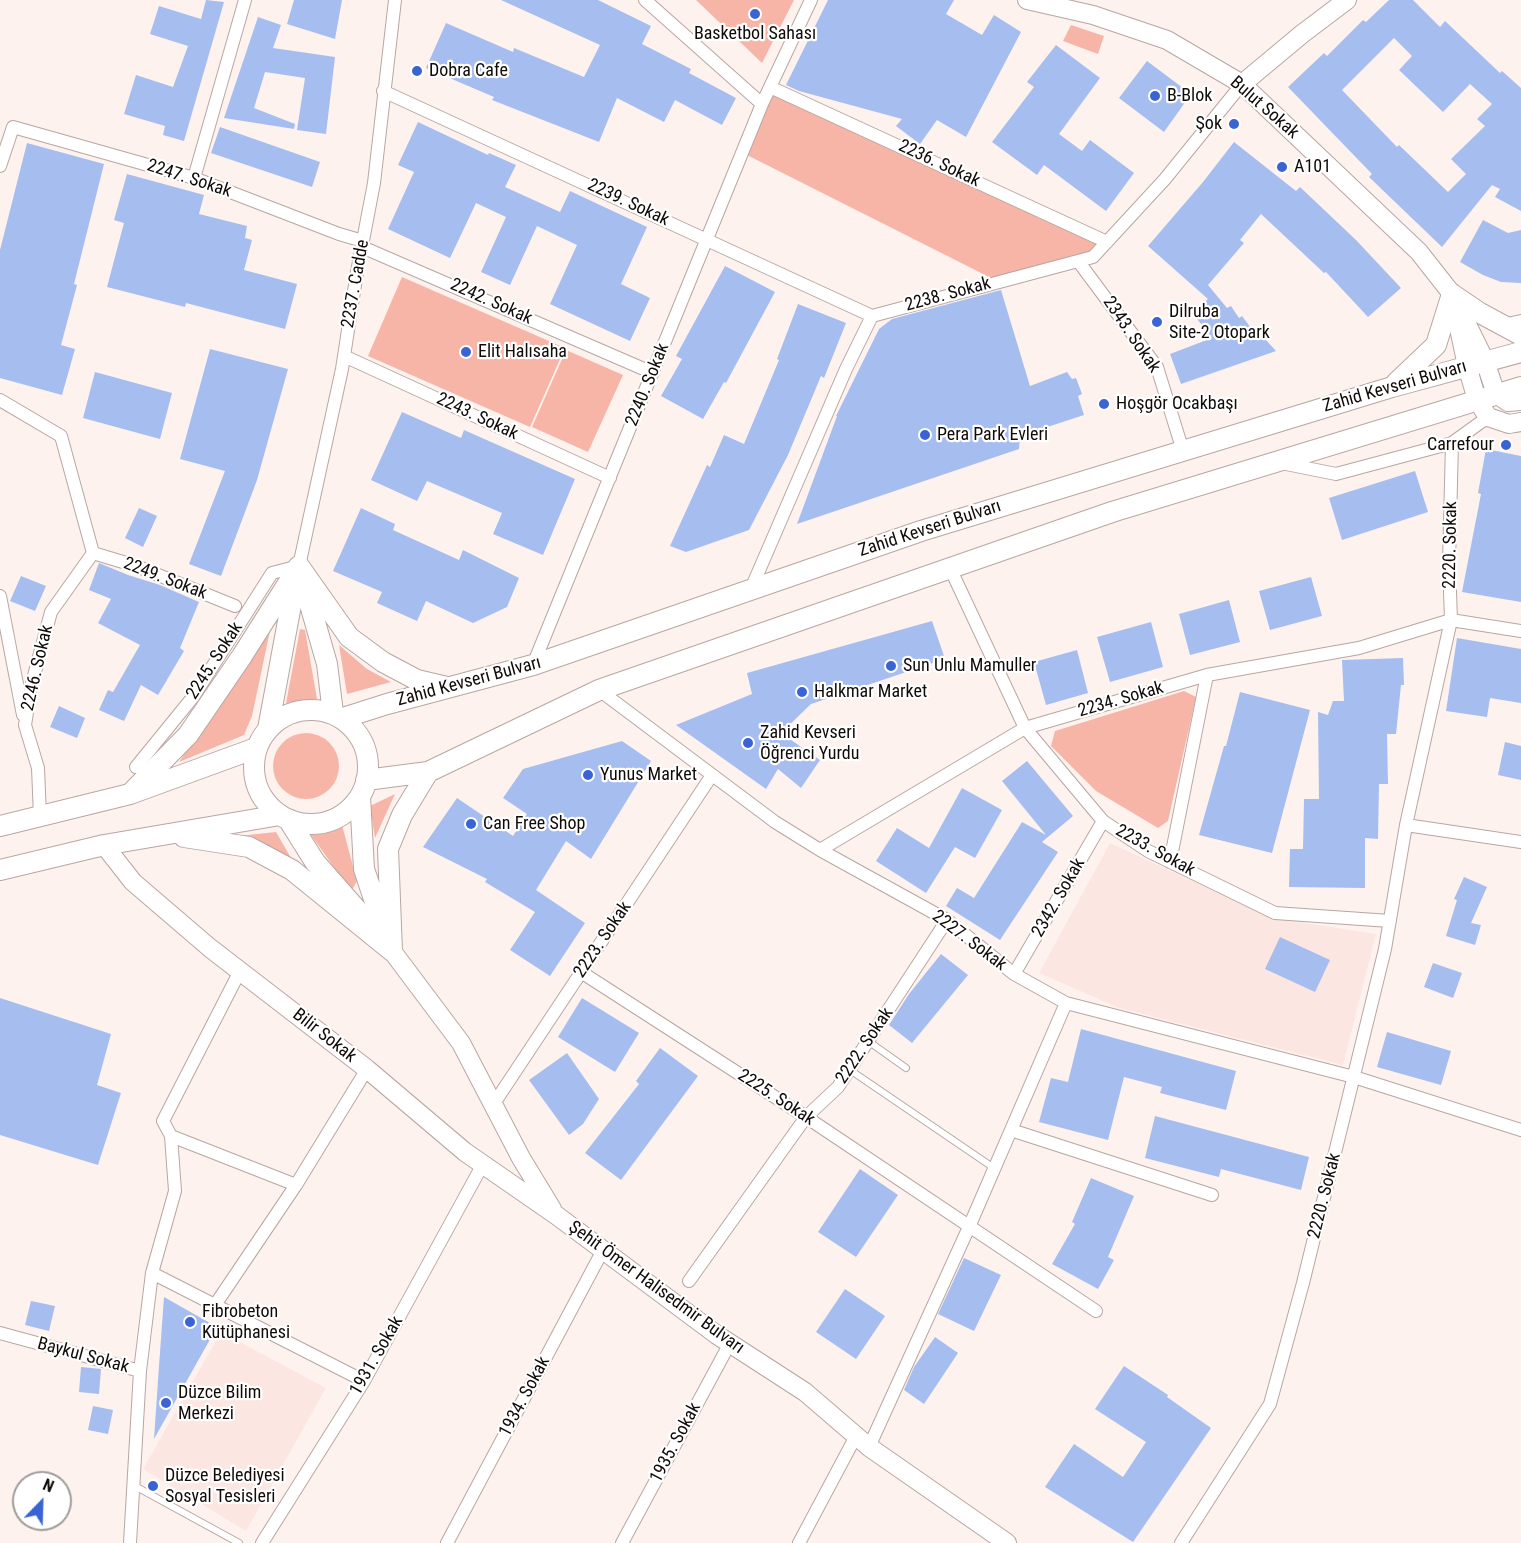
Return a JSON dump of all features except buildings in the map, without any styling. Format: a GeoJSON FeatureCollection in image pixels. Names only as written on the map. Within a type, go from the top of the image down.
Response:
{"type":"FeatureCollection","features":[{"type":"Feature","properties":{"kind":"main road"},"geometry":{"type":"LineString","coordinates":[[1392,387],[1436,345],[1452,294],[1512,323],[1521,335]]}},
{"type":"Feature","properties":{"kind":"main road","name":"Zahid Kevseri Bulvarı"},"geometry":{"type":"LineString","coordinates":[[338,716],[533,665],[921,531],[1392,387],[1521,352]]}},
{"type":"Feature","properties":{"kind":"main road","name":"Zahid Kevseri Bulvarı"},"geometry":{"type":"LineString","coordinates":[[363,788],[428,772],[599,690],[950,568],[1112,512],[1521,387]]}},
{"type":"Feature","properties":{"kind":"main road"},"geometry":{"type":"LineString","coordinates":[[299,566],[350,637],[383,662],[417,680],[449,688]]}},
{"type":"Feature","properties":{"kind":"main road"},"geometry":{"type":"LineString","coordinates":[[299,566],[327,664],[338,716]]}},
{"type":"Feature","properties":{"kind":"main road"},"geometry":{"type":"LineString","coordinates":[[299,566],[268,729],[256,748],[254,770],[258,788],[266,803],[284,817],[315,862],[392,951]]}},
{"type":"Feature","properties":{"kind":"main road"},"geometry":{"type":"LineString","coordinates":[[130,794],[188,735],[299,566]]}},
{"type":"Feature","properties":{"kind":"main road"},"geometry":{"type":"LineString","coordinates":[[268,729],[289,715],[322,710],[338,716],[354,730],[363,746],[367,763],[363,788],[364,869],[392,951]]}},
{"type":"Feature","properties":{"kind":"main road"},"geometry":{"type":"LineString","coordinates":[[0,826],[130,794],[256,748]]}},
{"type":"Feature","properties":{"kind":"main road"},"geometry":{"type":"LineString","coordinates":[[392,951],[388,849],[402,815],[428,772]]}},
{"type":"Feature","properties":{"kind":"main road"},"geometry":{"type":"LineString","coordinates":[[0,870],[104,844],[163,834],[284,817],[304,824],[320,823],[336,818],[350,809],[363,788]]}},
{"type":"Feature","properties":{"kind":"main road"},"geometry":{"type":"LineString","coordinates":[[163,834],[249,847],[292,870],[392,951]]}},
{"type":"Feature","properties":{"kind":"street"},"geometry":{"type":"LineString","coordinates":[[194,178],[245,0]]}},
{"type":"Feature","properties":{"kind":"street","name":"2237. Cadde"},"geometry":{"type":"LineString","coordinates":[[299,566],[344,356],[374,183],[395,0]]}},
{"type":"Feature","properties":{"kind":"street"},"geometry":{"type":"LineString","coordinates":[[645,0],[762,104]]}},
{"type":"Feature","properties":{"kind":"street","name":"2240. Sokak"},"geometry":{"type":"LineString","coordinates":[[533,665],[762,104],[811,0]]}},
{"type":"Feature","properties":{"kind":"street"},"geometry":{"type":"LineString","coordinates":[[1242,84],[1347,0]]}},
{"type":"Feature","properties":{"kind":"street","name":"Bulut Sokak"},"geometry":{"type":"LineString","coordinates":[[1033,1],[1093,15],[1167,40],[1242,84],[1419,252],[1452,294]]}},
{"type":"Feature","properties":{"kind":"street","name":"2238. Sokak"},"geometry":{"type":"LineString","coordinates":[[872,316],[1093,256],[1165,179],[1242,84]]}},
{"type":"Feature","properties":{"kind":"street","name":"2236. Sokak"},"geometry":{"type":"LineString","coordinates":[[771,87],[1107,242]]}},
{"type":"Feature","properties":{"kind":"street","name":"2239. Sokak"},"geometry":{"type":"LineString","coordinates":[[383,91],[872,316]]}},
{"type":"Feature","properties":{"kind":"street","name":"2247. Sokak"},"geometry":{"type":"LineString","coordinates":[[0,166],[13,127],[194,178],[363,244]]}},
{"type":"Feature","properties":{"kind":"street","name":"2242. Sokak"},"geometry":{"type":"LineString","coordinates":[[363,244],[652,374]]}},
{"type":"Feature","properties":{"kind":"street","name":"2343. Sokak"},"geometry":{"type":"LineString","coordinates":[[1078,261],[1157,367],[1183,450]]}},
{"type":"Feature","properties":{"kind":"street"},"geometry":{"type":"LineString","coordinates":[[1452,294],[1476,364],[1496,394],[1508,402],[1521,401]]}},
{"type":"Feature","properties":{"kind":"street"},"geometry":{"type":"LineString","coordinates":[[751,589],[846,369],[872,316]]}},
{"type":"Feature","properties":{"kind":"street","name":"2243. Sokak"},"geometry":{"type":"LineString","coordinates":[[344,356],[610,478]]}},
{"type":"Feature","properties":{"kind":"street"},"geometry":{"type":"LineString","coordinates":[[1476,364],[1477,400],[1488,417],[1509,424],[1521,422]]}},
{"type":"Feature","properties":{"kind":"street"},"geometry":{"type":"LineString","coordinates":[[0,400],[61,436],[93,553]]}},
{"type":"Feature","properties":{"kind":"street"},"geometry":{"type":"LineString","coordinates":[[1274,462],[1336,474],[1452,443],[1488,417]]}},
{"type":"Feature","properties":{"kind":"street","name":"2220. Sokak"},"geometry":{"type":"LineString","coordinates":[[1181,1543],[1270,1404],[1303,1283],[1354,1077],[1385,950],[1406,825],[1451,620],[1449,563],[1452,443]]}},
{"type":"Feature","properties":{"kind":"street","name":"2249. Sokak"},"geometry":{"type":"LineString","coordinates":[[93,553],[136,566],[235,606]]}},
{"type":"Feature","properties":{"kind":"street","name":"2246. Sokak"},"geometry":{"type":"LineString","coordinates":[[25,725],[31,687],[51,612],[93,553]]}},
{"type":"Feature","properties":{"kind":"street","name":"2245. Sokak"},"geometry":{"type":"LineString","coordinates":[[136,767],[193,697],[272,573],[299,566]]}},
{"type":"Feature","properties":{"kind":"street","name":"2233. Sokak"},"geometry":{"type":"LineString","coordinates":[[950,568],[1025,728],[1103,821],[1148,851],[1275,913],[1390,921]]}},
{"type":"Feature","properties":{"kind":"street","name":"2246. Sokak"},"geometry":{"type":"LineString","coordinates":[[0,596],[5,646],[38,768],[40,816]]}},
{"type":"Feature","properties":{"kind":"street"},"geometry":{"type":"LineString","coordinates":[[1451,620],[1521,631]]}},
{"type":"Feature","properties":{"kind":"street","name":"2234. Sokak"},"geometry":{"type":"LineString","coordinates":[[820,850],[1025,728],[1207,675],[1359,648],[1451,620]]}},
{"type":"Feature","properties":{"kind":"street"},"geometry":{"type":"LineString","coordinates":[[1170,862],[1207,675]]}},
{"type":"Feature","properties":{"kind":"street","name":"2227. Sokak"},"geometry":{"type":"LineString","coordinates":[[599,690],[775,822],[820,850],[947,920],[1014,974],[1066,1003],[1354,1077],[1521,1130]]}},
{"type":"Feature","properties":{"kind":"street","name":"2223. Sokak"},"geometry":{"type":"LineString","coordinates":[[493,1105],[712,775]]}},
{"type":"Feature","properties":{"kind":"street","name":"2342. Sokak"},"geometry":{"type":"LineString","coordinates":[[1014,974],[1103,821]]}},
{"type":"Feature","properties":{"kind":"street"},"geometry":{"type":"LineString","coordinates":[[1406,825],[1521,842]]}},
{"type":"Feature","properties":{"kind":"street","name":"Bilir Sokak"},"geometry":{"type":"LineString","coordinates":[[104,844],[133,882],[240,971],[367,1069],[465,1152],[556,1215]]}},
{"type":"Feature","properties":{"kind":"street","name":"2222. Sokak"},"geometry":{"type":"LineString","coordinates":[[689,1281],[806,1117],[838,1087],[947,920]]}},
{"type":"Feature","properties":{"kind":"street","name":"Şehit Ömer Halisedmir Bulvarı"},"geometry":{"type":"LineString","coordinates":[[392,951],[460,1043],[521,1158],[556,1215],[730,1343],[805,1392],[863,1442],[1006,1543]]}},
{"type":"Feature","properties":{"kind":"street","name":"Baykul Sokak"},"geometry":{"type":"LineString","coordinates":[[0,1333],[140,1371],[152,1273],[175,1191],[171,1136],[163,1121],[240,971]]}},
{"type":"Feature","properties":{"kind":"street","name":"2225. Sokak"},"geometry":{"type":"LineString","coordinates":[[581,972],[806,1117],[1096,1311]]}},
{"type":"Feature","properties":{"kind":"street"},"geometry":{"type":"LineString","coordinates":[[799,1543],[863,1442],[969,1227],[1066,1003]]}},
{"type":"Feature","properties":{"kind":"street"},"geometry":{"type":"LineString","coordinates":[[215,1305],[296,1185],[367,1069]]}},
{"type":"Feature","properties":{"kind":"street"},"geometry":{"type":"LineString","coordinates":[[1011,1130],[1212,1195]]}},
{"type":"Feature","properties":{"kind":"street"},"geometry":{"type":"LineString","coordinates":[[171,1136],[296,1185]]}},
{"type":"Feature","properties":{"kind":"street","name":"1931. Sokak"},"geometry":{"type":"LineString","coordinates":[[262,1543],[364,1381],[483,1164]]}},
{"type":"Feature","properties":{"kind":"street","name":"1934. Sokak"},"geometry":{"type":"LineString","coordinates":[[447,1543],[603,1250]]}},
{"type":"Feature","properties":{"kind":"street"},"geometry":{"type":"LineString","coordinates":[[152,1273],[364,1381]]}},
{"type":"Feature","properties":{"kind":"street","name":"1935. Sokak"},"geometry":{"type":"LineString","coordinates":[[622,1543],[730,1343]]}},
{"type":"Feature","properties":{"kind":"street"},"geometry":{"type":"LineString","coordinates":[[130,1543],[140,1371]]}},
{"type":"Feature","properties":{"kind":"lane"},"geometry":{"type":"LineString","coordinates":[[868,1041],[906,1068]]}},
{"type":"Feature","properties":{"kind":"lane"},"geometry":{"type":"LineString","coordinates":[[850,1070],[994,1168]]}},
{"type":"Feature","properties":{"kind":"lane"},"geometry":{"type":"LineString","coordinates":[[132,1484],[239,1543]]}},
{"type":"Feature","properties":{"kind":"shaded area"},"geometry":{"type":"Polygon","coordinates":[[[696,0],[794,0],[762,63],[696,0]]]}},
{"type":"Feature","properties":{"kind":"shaded area"},"geometry":{"type":"Polygon","coordinates":[[[1071,25],[1104,36],[1098,54],[1063,41],[1071,25]]]}},
{"type":"Feature","properties":{"kind":"shaded area"},"geometry":{"type":"Polygon","coordinates":[[[770,87],[1107,242],[1093,257],[999,282],[743,153],[770,87]]]}},
{"type":"Feature","properties":{"kind":"shaded area","name":"Elit Halısaha"},"geometry":{"type":"Polygon","coordinates":[[[402,277],[565,348],[530,427],[368,356],[402,277]]]}},
{"type":"Feature","properties":{"kind":"shaded area"},"geometry":{"type":"Polygon","coordinates":[[[566,350],[623,375],[588,452],[532,427],[566,350]]]}},
{"type":"Feature","properties":{"kind":"shaded area"},"geometry":{"type":"Polygon","coordinates":[[[271,626],[252,716],[244,735],[179,762],[271,626]]]}},
{"type":"Feature","properties":{"kind":"shaded area"},"geometry":{"type":"Polygon","coordinates":[[[300,629],[305,630],[317,699],[286,703],[300,629]]]}},
{"type":"Feature","properties":{"kind":"shaded area"},"geometry":{"type":"Polygon","coordinates":[[[339,645],[367,669],[391,682],[347,694],[339,645]]]}},
{"type":"Feature","properties":{"kind":"shaded area"},"geometry":{"type":"Polygon","coordinates":[[[1184,691],[1196,697],[1168,821],[1158,828],[1096,791],[1051,746],[1055,731],[1184,691]]]}},
{"type":"Feature","properties":{"kind":"shaded area"},"geometry":{"type":"Polygon","coordinates":[[[306,733],[319,736],[329,743],[336,753],[339,766],[336,779],[329,789],[319,796],[306,799],[293,796],[283,789],[276,779],[273,766],[276,753],[283,743],[293,736],[306,733]]]}},
{"type":"Feature","properties":{"kind":"shaded area"},"geometry":{"type":"Polygon","coordinates":[[[395,794],[375,838],[370,806],[395,794]]]}},
{"type":"Feature","properties":{"kind":"shaded area"},"geometry":{"type":"Polygon","coordinates":[[[342,825],[357,881],[353,888],[348,887],[311,835],[342,825]]]}},
{"type":"Feature","properties":{"kind":"shaded area"},"geometry":{"type":"Polygon","coordinates":[[[276,832],[291,858],[238,836],[276,832]]]}},
{"type":"Feature","properties":{"kind":"shaded area"},"geometry":{"type":"Polygon","coordinates":[[[1110,843],[1273,918],[1376,934],[1343,1065],[1119,1008],[1039,973],[1110,843]]]}},
{"type":"Feature","properties":{"kind":"shaded area"},"geometry":{"type":"Polygon","coordinates":[[[221,1332],[326,1388],[246,1531],[143,1469],[221,1332]]]}},
{"type":"Feature","properties":{"kind":"place","name":"Basketbol Sahası"},"geometry":{"type":"Point","coordinates":[755,14]}},
{"type":"Feature","properties":{"kind":"place","name":"Dobra Cafe"},"geometry":{"type":"Point","coordinates":[417,71]}},
{"type":"Feature","properties":{"kind":"place","name":"B-Blok"},"geometry":{"type":"Point","coordinates":[1155,96]}},
{"type":"Feature","properties":{"kind":"place","name":"Şok"},"geometry":{"type":"Point","coordinates":[1234,124]}},
{"type":"Feature","properties":{"kind":"place","name":"A101"},"geometry":{"type":"Point","coordinates":[1282,167]}},
{"type":"Feature","properties":{"kind":"place","name":"Dilruba Site-2 Otopark"},"geometry":{"type":"Point","coordinates":[1157,322]}},
{"type":"Feature","properties":{"kind":"place","name":"Elit Halısaha"},"geometry":{"type":"Point","coordinates":[466,352]}},
{"type":"Feature","properties":{"kind":"place","name":"Hoşgör Ocakbaşı"},"geometry":{"type":"Point","coordinates":[1104,404]}},
{"type":"Feature","properties":{"kind":"place","name":"Pera Park Evleri"},"geometry":{"type":"Point","coordinates":[925,435]}},
{"type":"Feature","properties":{"kind":"place","name":"Carrefour"},"geometry":{"type":"Point","coordinates":[1506,445]}},
{"type":"Feature","properties":{"kind":"place","name":"Sun Unlu Mamuller"},"geometry":{"type":"Point","coordinates":[891,666]}},
{"type":"Feature","properties":{"kind":"place","name":"Halkmar Market"},"geometry":{"type":"Point","coordinates":[802,692]}},
{"type":"Feature","properties":{"kind":"place","name":"Zahid Kevseri Öğrenci Yurdu"},"geometry":{"type":"Point","coordinates":[748,743]}},
{"type":"Feature","properties":{"kind":"place","name":"Yunus Market"},"geometry":{"type":"Point","coordinates":[588,775]}},
{"type":"Feature","properties":{"kind":"place","name":"Can Free Shop"},"geometry":{"type":"Point","coordinates":[471,824]}},
{"type":"Feature","properties":{"kind":"place","name":"Fibrobeton Kütüphanesi"},"geometry":{"type":"Point","coordinates":[190,1322]}},
{"type":"Feature","properties":{"kind":"place","name":"Düzce Bilim Merkezi"},"geometry":{"type":"Point","coordinates":[166,1403]}},
{"type":"Feature","properties":{"kind":"place","name":"Düzce Belediyesi Sosyal Tesisleri"},"geometry":{"type":"Point","coordinates":[153,1486]}}]}
